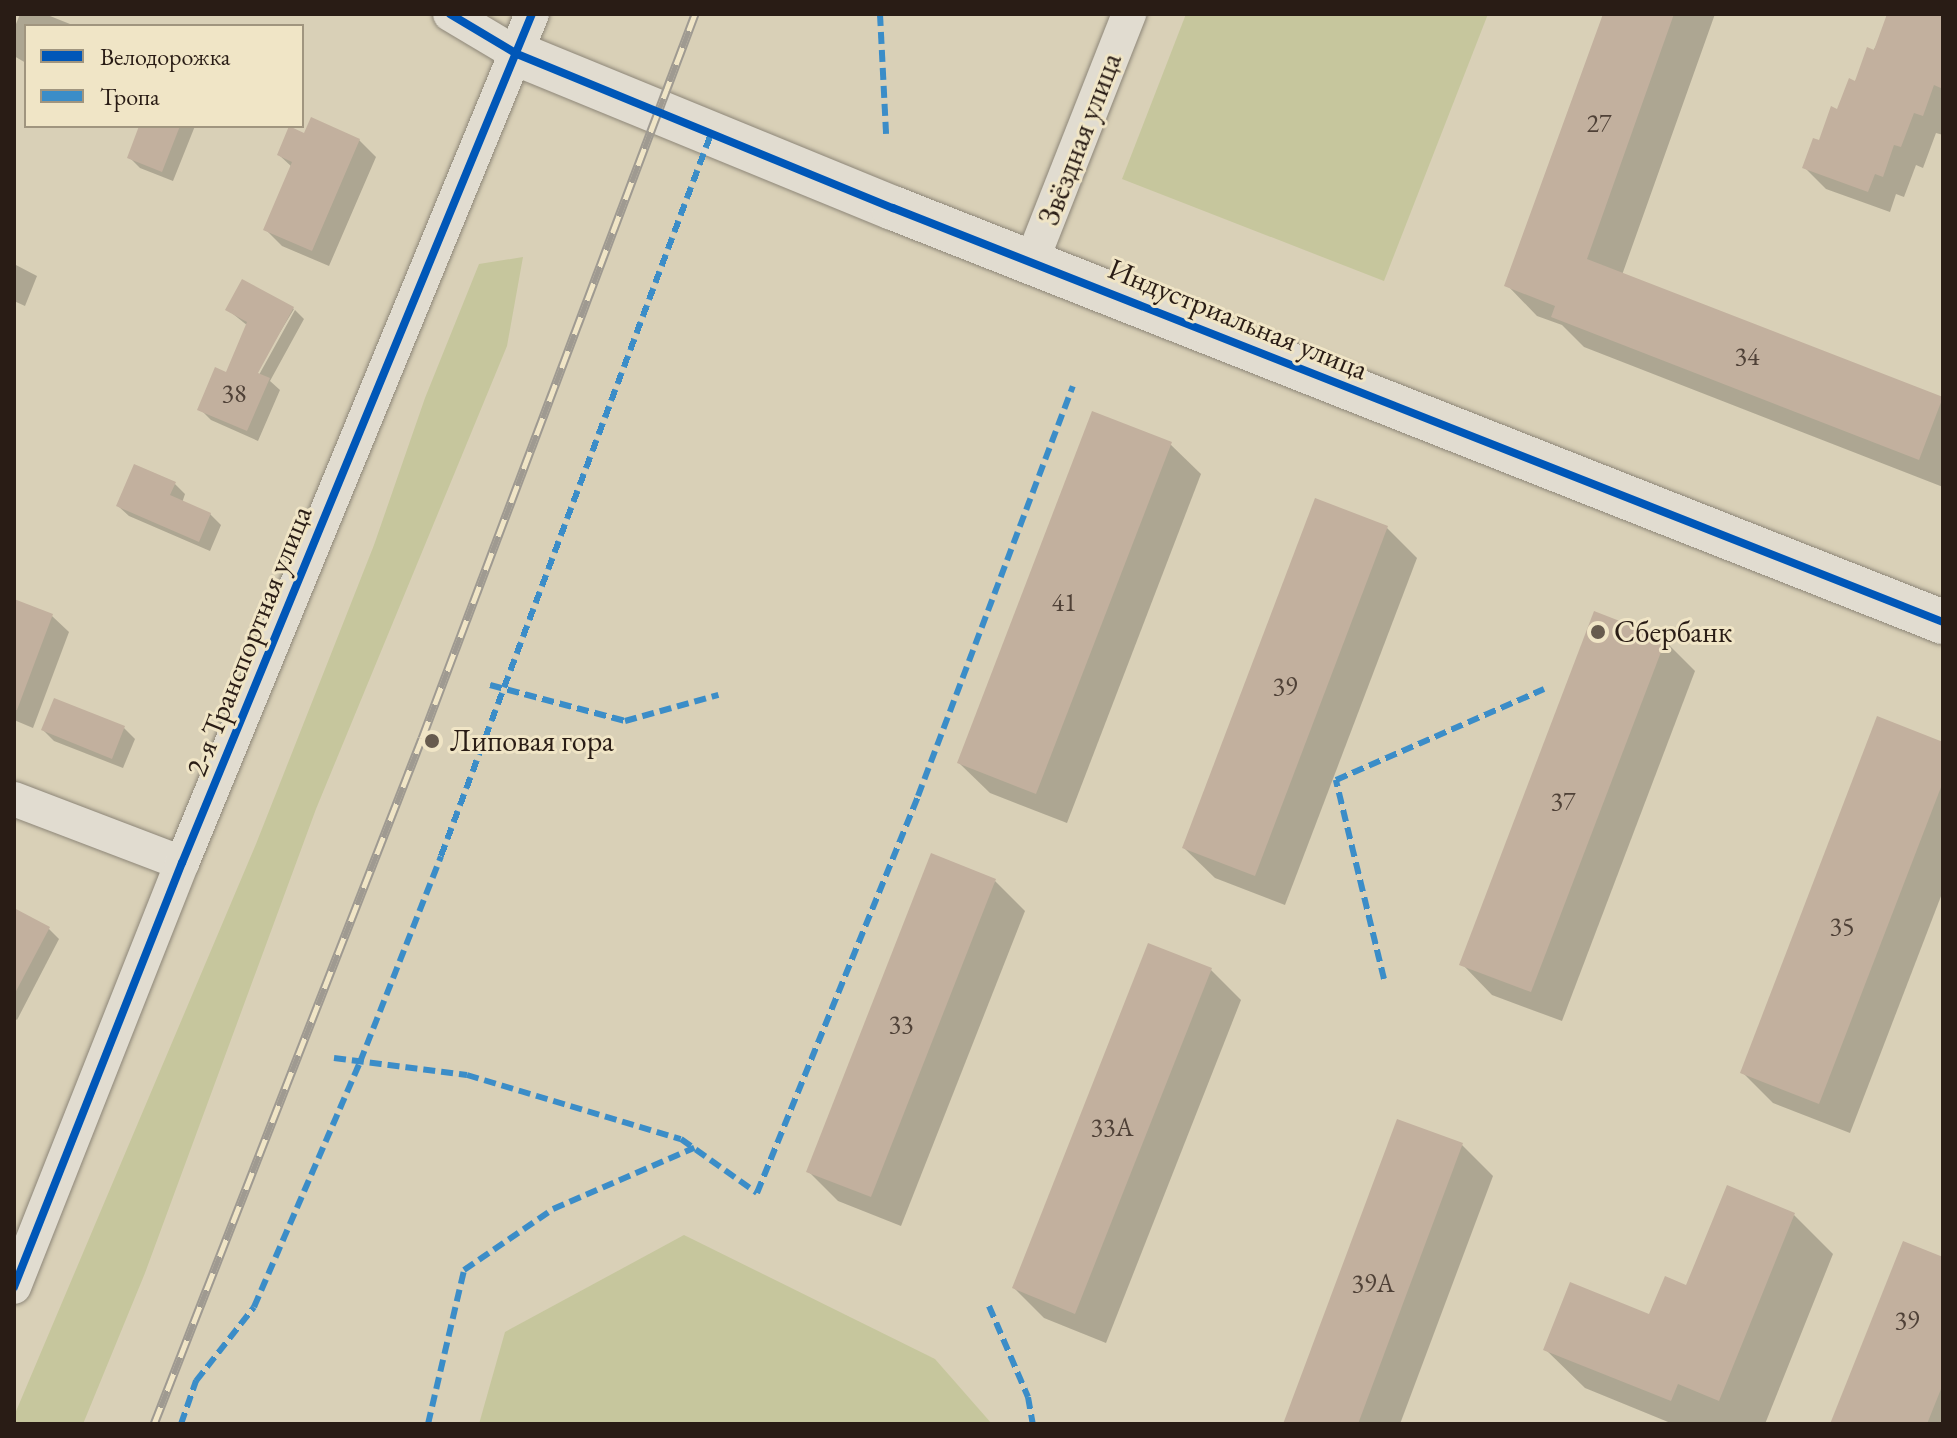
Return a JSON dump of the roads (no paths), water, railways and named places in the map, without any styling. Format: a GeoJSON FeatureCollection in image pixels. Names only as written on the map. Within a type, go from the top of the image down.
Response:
{"type":"FeatureCollection","features":[{"type":"Feature","properties":{"kind":"street"},"geometry":{"type":"LineString","coordinates":[[450,14],[525,34]]}},
{"type":"Feature","properties":{"kind":"street","name":"Звёздная улица"},"geometry":{"type":"LineString","coordinates":[[1031,263],[1129,14]]}},
{"type":"Feature","properties":{"kind":"street","name":"Индустриальная улица"},"geometry":{"type":"LineString","coordinates":[[525,34],[1031,263],[1943,622]]}},
{"type":"Feature","properties":{"kind":"street","name":"2-я Транспортная улица"},"geometry":{"type":"LineString","coordinates":[[14,1287],[182,863],[525,34]]}},
{"type":"Feature","properties":{"kind":"street"},"geometry":{"type":"LineString","coordinates":[[14,799],[182,863]]}},
{"type":"Feature","properties":{"kind":"railway"},"geometry":{"type":"LineString","coordinates":[[154,1424],[422,738],[695,14]]}},
{"type":"Feature","properties":{"kind":"place","name":"Сбербанк"},"geometry":{"type":"Point","coordinates":[1598,632]}},
{"type":"Feature","properties":{"kind":"place","name":"Липовая гора"},"geometry":{"type":"Point","coordinates":[432,741]}}]}
